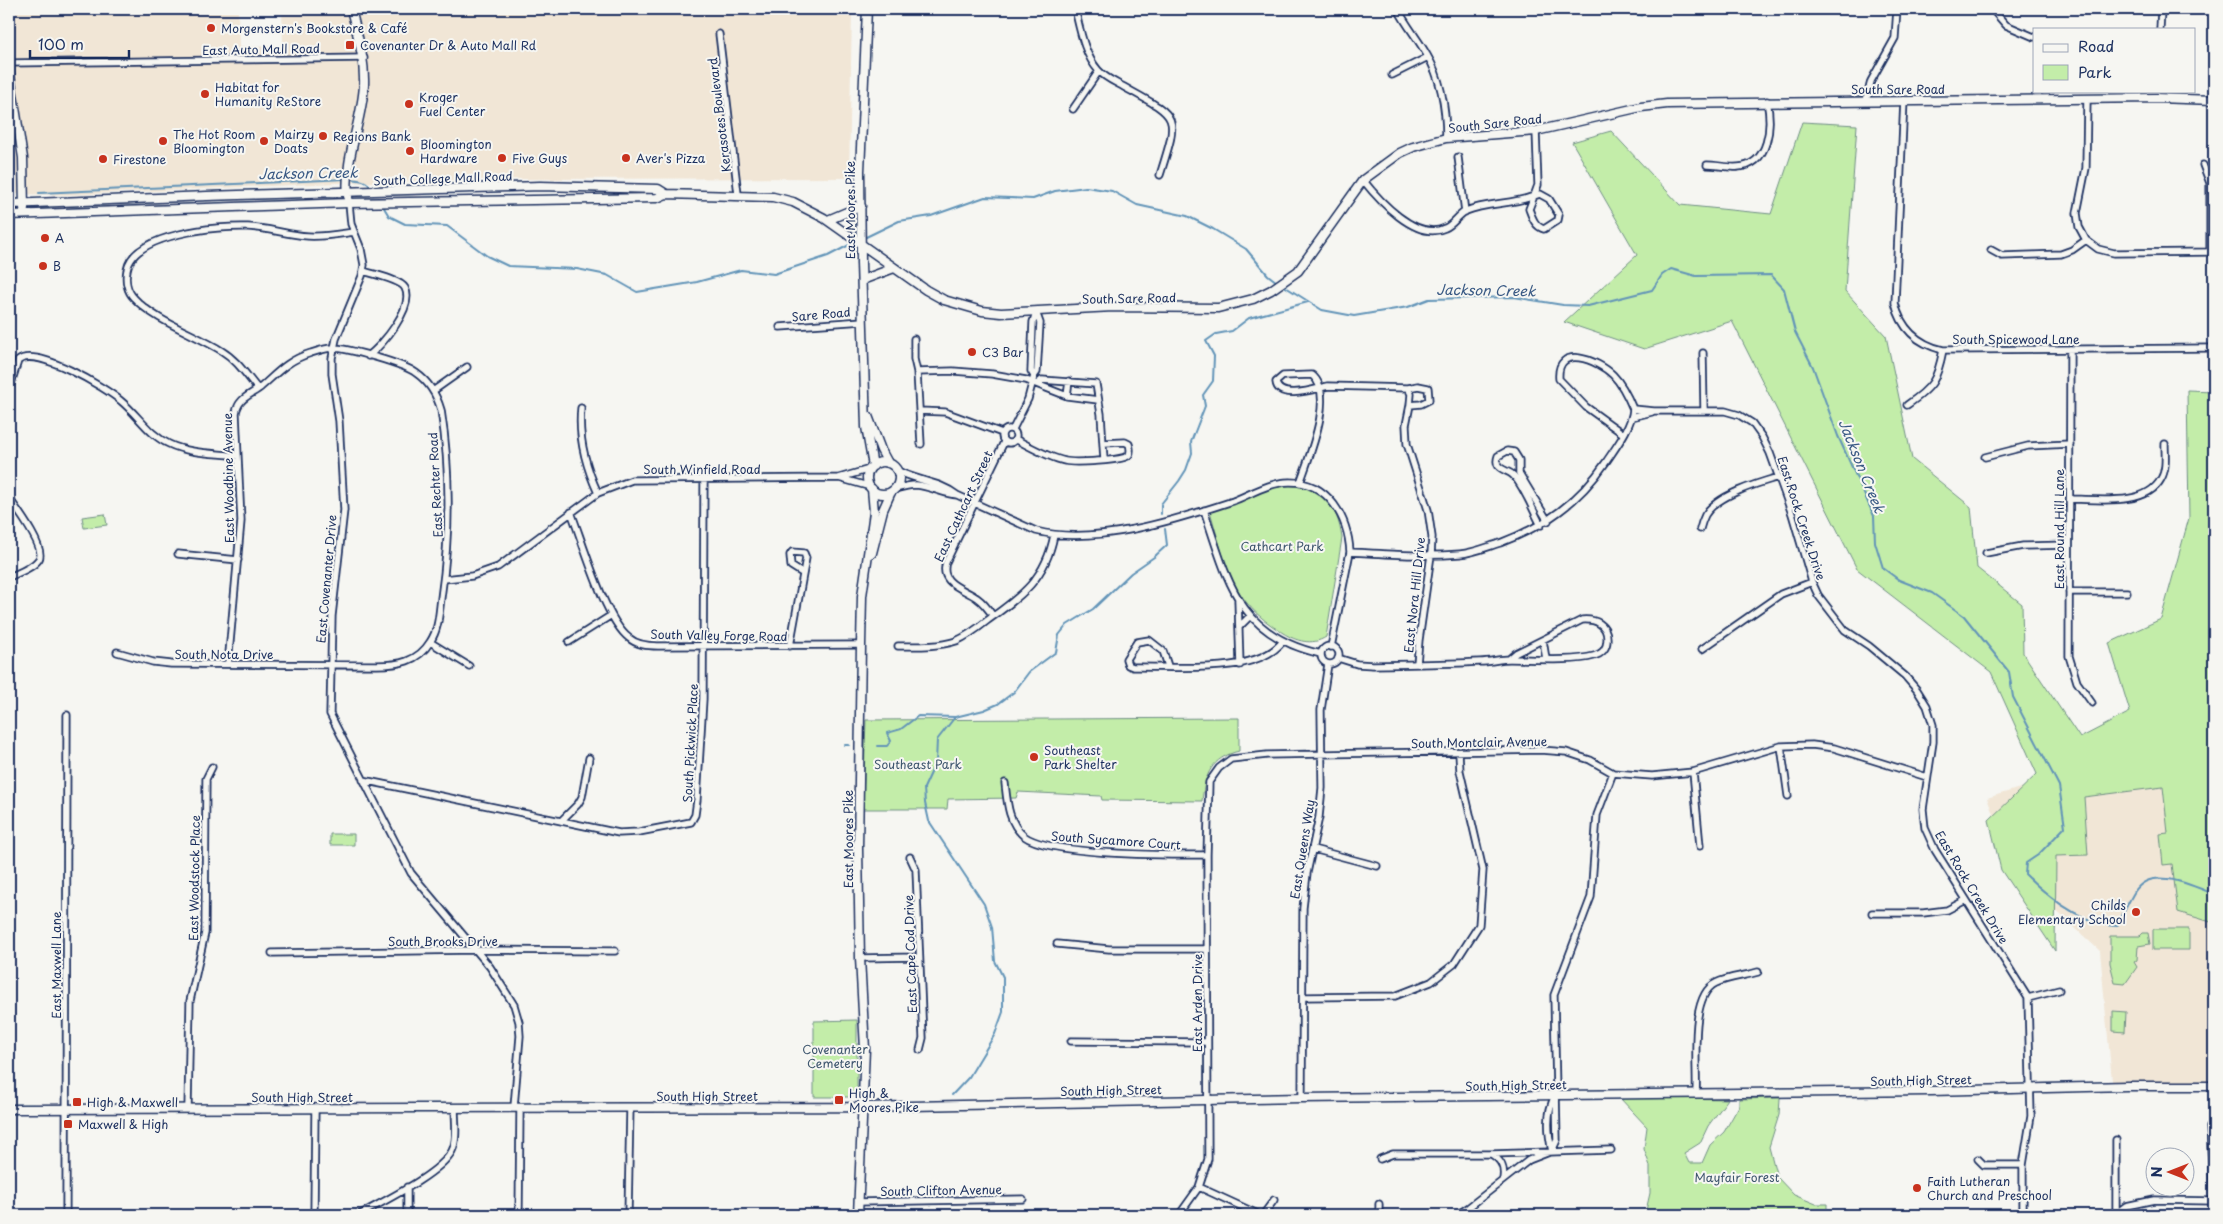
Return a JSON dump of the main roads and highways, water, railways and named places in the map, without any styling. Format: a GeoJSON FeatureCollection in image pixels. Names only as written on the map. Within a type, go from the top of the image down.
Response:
{"type":"FeatureCollection","features":[{"type":"Feature","properties":{"kind":"main road","name":"East Covenanter Drive"},"geometry":{"type":"LineString","coordinates":[[348,203],[348,175],[364,86],[364,58],[351,9]]}},
{"type":"Feature","properties":{"kind":"main road","name":"East Moores Pike"},"geometry":{"type":"LineString","coordinates":[[867,9],[862,102],[861,228],[866,427],[872,468]]}},
{"type":"Feature","properties":{"kind":"main road"},"geometry":{"type":"LineString","coordinates":[[9,69],[22,158],[23,215]]}},
{"type":"Feature","properties":{"kind":"main road","name":"South Sare Road"},"geometry":{"type":"LineString","coordinates":[[862,247],[926,290],[963,307],[1001,312],[1036,312],[1113,307],[1218,308],[1243,302],[1271,290],[1298,271],[1363,180],[1400,153],[1425,143],[1446,138],[1536,131],[1650,106],[1767,101],[2087,99],[2156,95],[2214,100]]}},
{"type":"Feature","properties":{"kind":"main road"},"geometry":{"type":"LineString","coordinates":[[540,186],[540,199]]}},
{"type":"Feature","properties":{"kind":"main road","name":"South College Mall Road"},"geometry":{"type":"LineString","coordinates":[[9,204],[24,205],[348,188],[364,192],[540,186],[658,188],[666,194]]}},
{"type":"Feature","properties":{"kind":"main road","name":"South College Mall Road"},"geometry":{"type":"LineString","coordinates":[[9,215],[348,203],[657,198],[666,194],[738,194],[773,196],[793,202],[828,220],[862,247]]}},
{"type":"Feature","properties":{"kind":"main road"},"geometry":{"type":"LineString","coordinates":[[206,209],[207,196]]}},
{"type":"Feature","properties":{"kind":"main road"},"geometry":{"type":"LineString","coordinates":[[828,220],[861,206]]}},
{"type":"Feature","properties":{"kind":"main road"},"geometry":{"type":"LineString","coordinates":[[862,280],[894,268]]}},
{"type":"Feature","properties":{"kind":"main road","name":"East Moores Pike"},"geometry":{"type":"LineString","coordinates":[[867,412],[881,450],[888,463]]}},
{"type":"Feature","properties":{"kind":"main road"},"geometry":{"type":"LineString","coordinates":[[879,463],[888,463],[898,471],[899,482],[893,490],[881,494],[872,488],[868,477],[872,468],[879,463]]}},
{"type":"Feature","properties":{"kind":"main road","name":"East Moores Pike"},"geometry":{"type":"LineString","coordinates":[[858,1215],[865,1049],[860,958],[858,849],[861,645],[862,596],[874,512],[872,488]]}},
{"type":"Feature","properties":{"kind":"main road","name":"East Moores Pike"},"geometry":{"type":"LineString","coordinates":[[866,572],[878,535],[883,510],[893,490]]}},
{"type":"Feature","properties":{"kind":"main road","name":"South High Street"},"geometry":{"type":"LineString","coordinates":[[9,1109],[862,1107],[1302,1098],[2214,1086]]}},
{"type":"Feature","properties":{"kind":"water"},"geometry":{"type":"Polygon","coordinates":[[[1608,9],[1645,9],[1642,16],[1608,9]]]}},
{"type":"Feature","properties":{"kind":"waterway","name":"Jackson Creek"},"geometry":{"type":"LineString","coordinates":[[39,193],[346,179]]}},
{"type":"Feature","properties":{"kind":"waterway","name":"Jackson Creek"},"geometry":{"type":"LineString","coordinates":[[351,179],[366,182],[372,189]]}},
{"type":"Feature","properties":{"kind":"waterway","name":"Jackson Creek"},"geometry":{"type":"LineString","coordinates":[[864,238],[899,221],[931,216],[985,197],[1033,199],[1055,191],[1086,187],[1112,191],[1137,205],[1187,216],[1246,249],[1268,275],[1277,282]]}},
{"type":"Feature","properties":{"kind":"waterway","name":"Jackson Creek"},"geometry":{"type":"LineString","coordinates":[[383,206],[389,216],[405,224],[447,226],[487,256],[508,266],[577,269],[607,275],[637,292],[697,282],[741,270],[774,274],[828,256],[855,242]]}},
{"type":"Feature","properties":{"kind":"waterway","name":"Jackson Creek"},"geometry":{"type":"LineString","coordinates":[[1281,284],[1322,310],[1354,316],[1408,307],[1429,299],[1514,297],[1563,305],[1588,306],[1652,290],[1662,275],[1671,269],[1696,276],[1771,275],[1784,289],[1795,332],[1813,367],[1838,436],[1874,516],[1875,542],[1883,568],[1899,580],[1932,593],[1964,616],[2009,672],[2013,697],[2059,786],[2065,827],[2038,855],[2026,863],[2025,874],[2055,900],[2079,915],[2104,924],[2117,926],[2135,891],[2142,883],[2152,879],[2173,880],[2214,894]]}},
{"type":"Feature","properties":{"kind":"waterway"},"geometry":{"type":"LineString","coordinates":[[1161,514],[1161,504],[1186,470],[1192,453],[1191,442],[1205,406],[1203,395],[1213,381],[1214,356],[1206,341],[1216,334],[1232,331],[1249,318],[1308,302]]}},
{"type":"Feature","properties":{"kind":"waterway"},"geometry":{"type":"LineString","coordinates":[[878,746],[887,746],[891,741],[887,733],[901,729],[918,716],[955,717],[984,710],[998,704],[1014,692],[1029,672],[1056,652],[1059,635],[1067,625],[1093,609],[1131,573],[1167,545],[1165,529]]}},
{"type":"Feature","properties":{"kind":"waterway"},"geometry":{"type":"LineString","coordinates":[[952,1095],[969,1077],[995,1034],[1003,1012],[1003,977],[995,961],[992,927],[984,904],[929,821],[925,803],[924,788],[936,762],[937,740],[955,717]]}},
{"type":"Feature","properties":{"kind":"place","name":"Morgenstern's Bookstore & Café"},"geometry":{"type":"Point","coordinates":[211,28]}},
{"type":"Feature","properties":{"kind":"place","name":"Covenanter Dr & Auto Mall Rd"},"geometry":{"type":"Point","coordinates":[350,45]}},
{"type":"Feature","properties":{"kind":"place","name":"Habitat for Humanity ReStore"},"geometry":{"type":"Point","coordinates":[205,94]}},
{"type":"Feature","properties":{"kind":"place","name":"Kroger Fuel Center"},"geometry":{"type":"Point","coordinates":[409,104]}},
{"type":"Feature","properties":{"kind":"place","name":"Regions Bank"},"geometry":{"type":"Point","coordinates":[323,136]}},
{"type":"Feature","properties":{"kind":"place","name":"The Hot Room Bloomington"},"geometry":{"type":"Point","coordinates":[163,141]}},
{"type":"Feature","properties":{"kind":"place","name":"Mairzy Doats"},"geometry":{"type":"Point","coordinates":[264,141]}},
{"type":"Feature","properties":{"kind":"place","name":"Bloomington Hardware"},"geometry":{"type":"Point","coordinates":[410,151]}},
{"type":"Feature","properties":{"kind":"place","name":"Five Guys"},"geometry":{"type":"Point","coordinates":[502,158]}},
{"type":"Feature","properties":{"kind":"place","name":"Aver's Pizza"},"geometry":{"type":"Point","coordinates":[626,158]}},
{"type":"Feature","properties":{"kind":"place","name":"Firestone"},"geometry":{"type":"Point","coordinates":[103,159]}},
{"type":"Feature","properties":{"kind":"place","name":"A"},"geometry":{"type":"Point","coordinates":[45,238]}},
{"type":"Feature","properties":{"kind":"place","name":"B"},"geometry":{"type":"Point","coordinates":[43,266]}},
{"type":"Feature","properties":{"kind":"place","name":"C3 Bar"},"geometry":{"type":"Point","coordinates":[972,352]}},
{"type":"Feature","properties":{"kind":"place","name":"Southeast Park Shelter"},"geometry":{"type":"Point","coordinates":[1034,757]}},
{"type":"Feature","properties":{"kind":"place","name":"Childs Elementary School"},"geometry":{"type":"Point","coordinates":[2136,912]}},
{"type":"Feature","properties":{"kind":"place","name":"High & Moores Pike"},"geometry":{"type":"Point","coordinates":[839,1100]}},
{"type":"Feature","properties":{"kind":"place","name":"High & Maxwell"},"geometry":{"type":"Point","coordinates":[77,1102]}},
{"type":"Feature","properties":{"kind":"place","name":"Maxwell & High"},"geometry":{"type":"Point","coordinates":[68,1124]}},
{"type":"Feature","properties":{"kind":"place","name":"Faith Lutheran Church and Preschool"},"geometry":{"type":"Point","coordinates":[1917,1188]}},
{"type":"Feature","properties":{"kind":"park label","name":"Cathcart Park"},"geometry":{"type":"Point","coordinates":[1282,546]}},
{"type":"Feature","properties":{"kind":"park label","name":"Southeast Park"},"geometry":{"type":"Point","coordinates":[918,764]}},
{"type":"Feature","properties":{"kind":"park label","name":"Covenanter Cemetery"},"geometry":{"type":"Point","coordinates":[835,1056]}},
{"type":"Feature","properties":{"kind":"park label","name":"Mayfair Forest"},"geometry":{"type":"Point","coordinates":[1737,1177]}}]}
